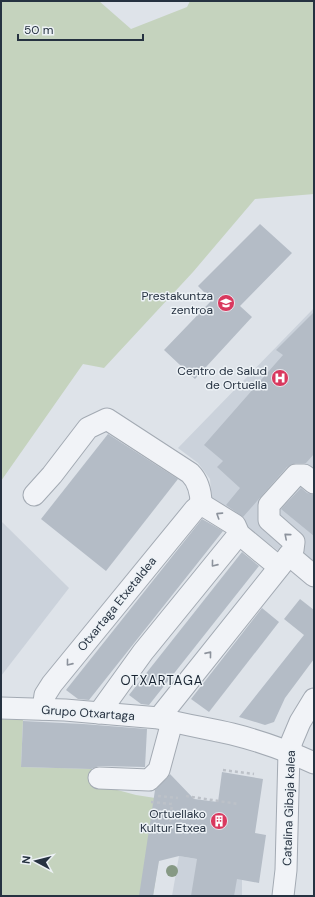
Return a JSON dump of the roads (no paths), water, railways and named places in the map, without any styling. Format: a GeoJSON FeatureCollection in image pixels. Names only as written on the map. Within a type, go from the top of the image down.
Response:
{"type":"FeatureCollection","features":[{"type":"Feature","properties":{"kind":"street"},"geometry":{"type":"LineString","coordinates":[[34,495],[52,475],[88,428],[107,419],[190,473],[196,479],[201,497],[201,504],[235,525],[239,534],[284,561],[314,576]]}},
{"type":"Feature","properties":{"kind":"street"},"geometry":{"type":"LineString","coordinates":[[99,778],[149,780],[159,770],[166,720],[293,550],[294,542],[269,520],[269,505],[296,475],[304,475],[314,483]]}},
{"type":"Feature","properties":{"kind":"street","name":"Otxartaga Etxetaldea"},"geometry":{"type":"LineString","coordinates":[[43,710],[45,695],[52,684],[195,509],[201,504]]}},
{"type":"Feature","properties":{"kind":"street"},"geometry":{"type":"LineString","coordinates":[[99,713],[143,652],[239,534]]}},
{"type":"Feature","properties":{"kind":"street","name":"Catalina Gibaja kalea"},"geometry":{"type":"LineString","coordinates":[[283,896],[286,870],[289,752],[300,722],[314,701]]}},
{"type":"Feature","properties":{"kind":"street","name":"Grupo Otxartaga"},"geometry":{"type":"LineString","coordinates":[[2,713],[43,710],[99,713],[166,720],[232,734],[289,752],[314,763]]}},
{"type":"Feature","properties":{"kind":"place","name":"Prestakuntza zentroa"},"geometry":{"type":"Point","coordinates":[226,303]}},
{"type":"Feature","properties":{"kind":"place","name":"Centro de Salud de Ortuella"},"geometry":{"type":"Point","coordinates":[280,378]}},
{"type":"Feature","properties":{"kind":"place","name":"Ortuellako Kultur Etxea"},"geometry":{"type":"Point","coordinates":[219,821]}},
{"type":"Feature","properties":{"kind":"district","name":"OTXARTAGA"},"geometry":{"type":"Point","coordinates":[162,680]}}]}
